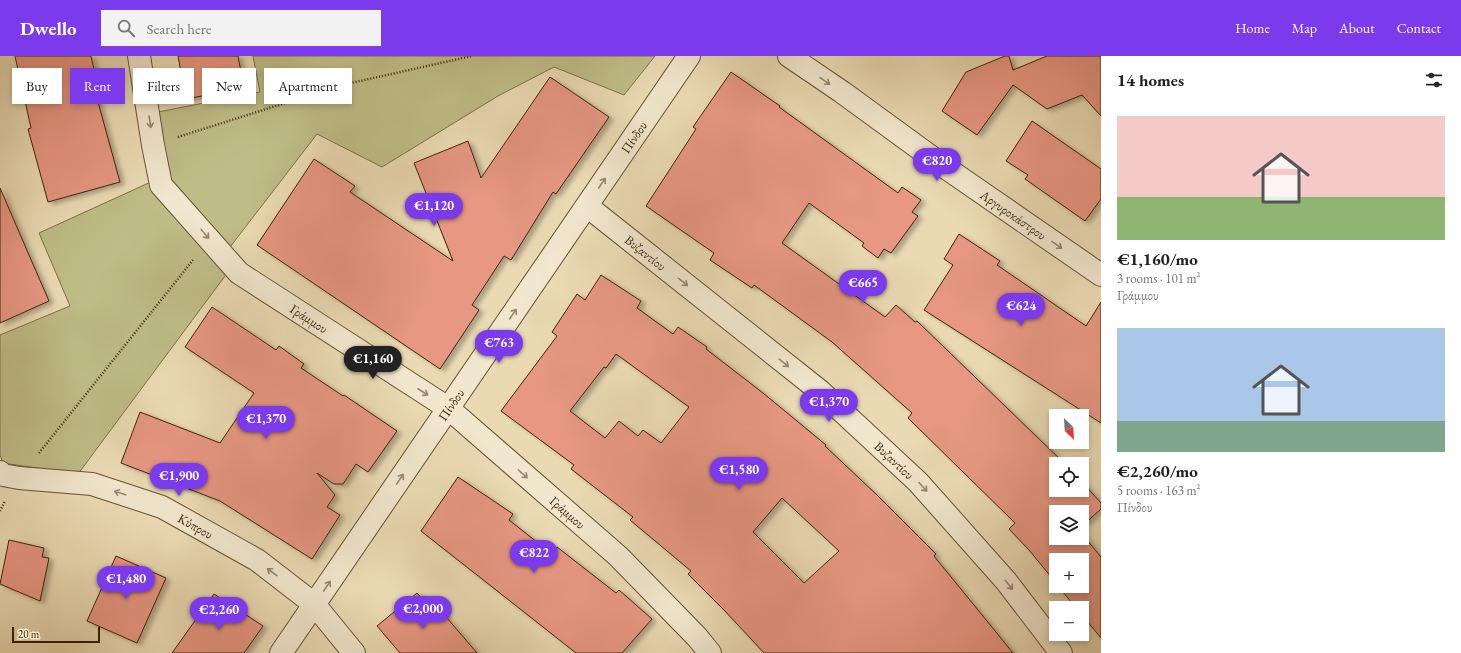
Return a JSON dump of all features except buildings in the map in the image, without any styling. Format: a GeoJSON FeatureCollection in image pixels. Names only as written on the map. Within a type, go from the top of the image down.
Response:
{"type":"FeatureCollection","features":[{"type":"Feature","properties":{"kind":"street","name":"Γράμμου"},"geometry":{"type":"LineString","coordinates":[[140,56],[153,145],[161,185],[239,273],[448,408],[618,556],[710,653]]}},
{"type":"Feature","properties":{"kind":"street","name":"Πίνδου"},"geometry":{"type":"LineString","coordinates":[[281,653],[688,56]]}},
{"type":"Feature","properties":{"kind":"street","name":"Αργυροκάστρου"},"geometry":{"type":"LineString","coordinates":[[794,57],[949,170],[1101,275]]}},
{"type":"Feature","properties":{"kind":"street","name":"Βυζαντίου"},"geometry":{"type":"LineString","coordinates":[[587,206],[820,391],[918,482],[1006,581],[1061,653]]}},
{"type":"Feature","properties":{"kind":"street","name":"Κύπρου"},"geometry":{"type":"LineString","coordinates":[[9,475],[92,484],[162,507],[258,560],[314,604],[354,653]]}},
{"type":"Feature","properties":{"kind":"path"},"geometry":{"type":"LineString","coordinates":[[153,145],[342,85],[472,56]]}},
{"type":"Feature","properties":{"kind":"path"},"geometry":{"type":"LineString","coordinates":[[9,475],[209,239]]}},
{"type":"Feature","properties":{"kind":"shaded area"},"geometry":{"type":"Polygon","coordinates":[[[253,56],[655,56],[624,95],[554,67],[498,96],[382,167],[317,134],[227,251],[167,181],[153,113],[202,103],[256,104],[256,93],[260,92],[253,56]]]}},
{"type":"Feature","properties":{"kind":"shaded area"},"geometry":{"type":"Polygon","coordinates":[[[153,181],[228,272],[78,474],[3,463],[0,455],[0,335],[70,306],[39,233],[153,181]]]}}]}
